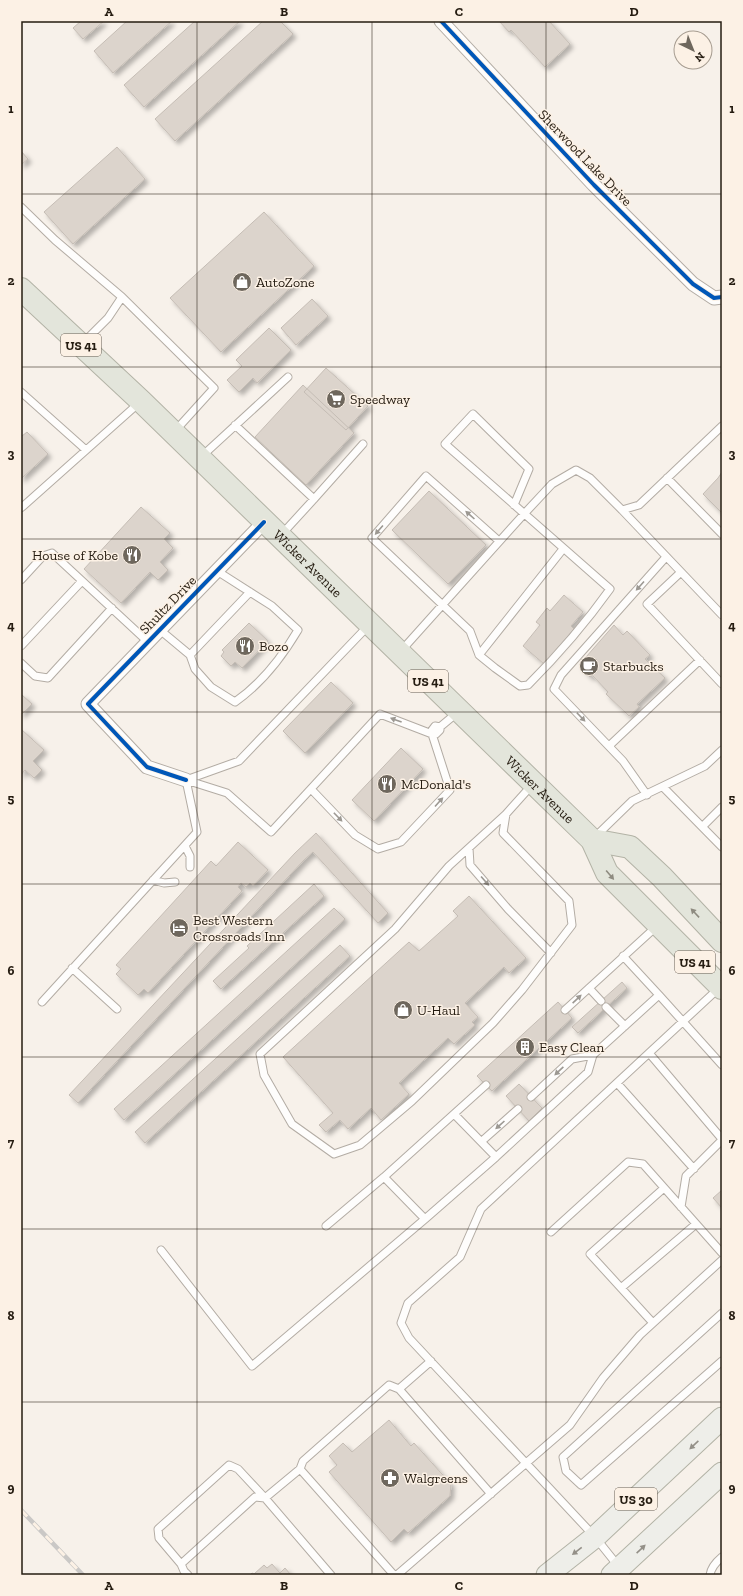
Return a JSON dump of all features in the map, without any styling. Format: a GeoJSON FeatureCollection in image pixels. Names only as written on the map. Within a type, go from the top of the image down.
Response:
{"type":"FeatureCollection","features":[{"type":"Feature","properties":{"kind":"highway","name":"Wicker Avenue"},"geometry":{"type":"LineString","coordinates":[[21,289],[141,401],[592,840],[607,872],[659,925]]}},
{"type":"Feature","properties":{"kind":"highway","name":"US 41"},"geometry":{"type":"LineString","coordinates":[[592,840],[630,847],[662,877],[720,938]]}},
{"type":"Feature","properties":{"kind":"highway"},"geometry":{"type":"LineString","coordinates":[[659,925],[674,922],[721,981]]}},
{"type":"Feature","properties":{"kind":"main road","name":"US 30"},"geometry":{"type":"LineString","coordinates":[[547,1575],[595,1537],[722,1418]]}},
{"type":"Feature","properties":{"kind":"main road","name":"US 30"},"geometry":{"type":"LineString","coordinates":[[619,1573],[722,1473]]}},
{"type":"Feature","properties":{"kind":"street","name":"Sherwood Lake Drive"},"geometry":{"type":"LineString","coordinates":[[441,21],[594,185],[693,284],[714,298],[722,297]]}},
{"type":"Feature","properties":{"kind":"street","name":"Shultz Drive"},"geometry":{"type":"LineString","coordinates":[[186,780],[147,767],[88,704],[217,571],[272,529]]}},
{"type":"Feature","properties":{"kind":"lane"},"geometry":{"type":"LineString","coordinates":[[21,208],[55,240],[122,297],[214,388],[173,432]]}},
{"type":"Feature","properties":{"kind":"lane"},"geometry":{"type":"LineString","coordinates":[[81,345],[108,318],[122,297]]}},
{"type":"Feature","properties":{"kind":"lane"},"geometry":{"type":"LineString","coordinates":[[199,458],[288,377]]}},
{"type":"Feature","properties":{"kind":"lane"},"geometry":{"type":"LineString","coordinates":[[21,392],[86,450]]}},
{"type":"Feature","properties":{"kind":"lane"},"geometry":{"type":"LineString","coordinates":[[21,508],[141,401]]}},
{"type":"Feature","properties":{"kind":"lane"},"geometry":{"type":"LineString","coordinates":[[499,541],[426,476],[372,538],[470,631],[479,655],[520,686],[528,685],[567,646],[610,589],[563,549],[445,444],[473,414],[529,469],[514,505]]}},
{"type":"Feature","properties":{"kind":"lane"},"geometry":{"type":"LineString","coordinates":[[235,425],[314,499]]}},
{"type":"Feature","properties":{"kind":"lane"},"geometry":{"type":"LineString","coordinates":[[622,510],[640,505],[722,426]]}},
{"type":"Feature","properties":{"kind":"lane"},"geometry":{"type":"LineString","coordinates":[[272,529],[314,499],[364,444]]}},
{"type":"Feature","properties":{"kind":"lane"},"geometry":{"type":"LineString","coordinates":[[400,653],[499,541],[552,484],[576,470],[590,478],[722,615]]}},
{"type":"Feature","properties":{"kind":"lane"},"geometry":{"type":"LineString","coordinates":[[668,478],[722,534]]}},
{"type":"Feature","properties":{"kind":"lane"},"geometry":{"type":"LineString","coordinates":[[479,655],[563,549]]}},
{"type":"Feature","properties":{"kind":"lane"},"geometry":{"type":"LineString","coordinates":[[21,580],[43,556],[52,553],[148,642]]}},
{"type":"Feature","properties":{"kind":"lane"},"geometry":{"type":"LineString","coordinates":[[647,794],[623,761],[554,690],[561,676],[666,557]]}},
{"type":"Feature","properties":{"kind":"lane"},"geometry":{"type":"LineString","coordinates":[[160,630],[190,655],[195,669],[211,687],[235,702],[247,693],[284,654],[298,630],[272,606],[217,571]]}},
{"type":"Feature","properties":{"kind":"lane"},"geometry":{"type":"LineString","coordinates":[[681,572],[647,604],[722,684]]}},
{"type":"Feature","properties":{"kind":"lane"},"geometry":{"type":"LineString","coordinates":[[21,646],[82,581]]}},
{"type":"Feature","properties":{"kind":"lane"},"geometry":{"type":"LineString","coordinates":[[190,655],[250,592]]}},
{"type":"Feature","properties":{"kind":"lane"},"geometry":{"type":"LineString","coordinates":[[21,663],[35,676],[48,678],[112,608]]}},
{"type":"Feature","properties":{"kind":"lane"},"geometry":{"type":"LineString","coordinates":[[186,780],[239,761],[370,624]]}},
{"type":"Feature","properties":{"kind":"lane"},"geometry":{"type":"LineString","coordinates":[[609,746],[700,660]]}},
{"type":"Feature","properties":{"kind":"lane"},"geometry":{"type":"LineString","coordinates":[[311,789],[356,835],[378,849],[401,842],[450,790],[432,730],[435,726],[440,726],[459,710]]}},
{"type":"Feature","properties":{"kind":"lane"},"geometry":{"type":"LineString","coordinates":[[186,780],[227,793],[271,832],[380,714],[432,734]]}},
{"type":"Feature","properties":{"kind":"lane"},"geometry":{"type":"LineString","coordinates":[[592,840],[632,801],[705,766],[722,750]]}},
{"type":"Feature","properties":{"kind":"lane"},"geometry":{"type":"LineString","coordinates":[[42,1002],[197,832],[186,780]]}},
{"type":"Feature","properties":{"kind":"lane"},"geometry":{"type":"LineString","coordinates":[[506,814],[503,833],[569,901],[572,925],[522,990],[493,1023],[412,1101],[360,1145],[334,1154],[292,1124],[264,1074],[260,1054],[395,929],[449,866],[506,814],[534,783]]}},
{"type":"Feature","properties":{"kind":"lane"},"geometry":{"type":"LineString","coordinates":[[663,787],[722,847]]}},
{"type":"Feature","properties":{"kind":"lane"},"geometry":{"type":"LineString","coordinates":[[703,826],[722,807]]}},
{"type":"Feature","properties":{"kind":"lane"},"geometry":{"type":"LineString","coordinates":[[185,846],[190,856],[190,867]]}},
{"type":"Feature","properties":{"kind":"lane"},"geometry":{"type":"LineString","coordinates":[[469,848],[470,864],[508,909],[551,953]]}},
{"type":"Feature","properties":{"kind":"lane"},"geometry":{"type":"LineString","coordinates":[[153,880],[164,883],[175,882]]}},
{"type":"Feature","properties":{"kind":"lane"},"geometry":{"type":"LineString","coordinates":[[565,1010],[659,925]]}},
{"type":"Feature","properties":{"kind":"lane"},"geometry":{"type":"LineString","coordinates":[[623,956],[722,1065]]}},
{"type":"Feature","properties":{"kind":"lane"},"geometry":{"type":"LineString","coordinates":[[72,968],[117,1009]]}},
{"type":"Feature","properties":{"kind":"lane"},"geometry":{"type":"LineString","coordinates":[[619,1573],[595,1537],[409,1338],[401,1323],[408,1303],[460,1257],[481,1209],[683,1021],[721,981]]}},
{"type":"Feature","properties":{"kind":"lane"},"geometry":{"type":"LineString","coordinates":[[589,988],[601,1001]]}},
{"type":"Feature","properties":{"kind":"lane"},"geometry":{"type":"LineString","coordinates":[[531,1097],[572,1059],[593,1055],[659,995]]}},
{"type":"Feature","properties":{"kind":"lane"},"geometry":{"type":"LineString","coordinates":[[606,1007],[625,1026]]}},
{"type":"Feature","properties":{"kind":"lane"},"geometry":{"type":"LineString","coordinates":[[648,1053],[722,1140],[686,1176],[681,1207]]}},
{"type":"Feature","properties":{"kind":"lane"},"geometry":{"type":"LineString","coordinates":[[161,1250],[252,1366],[425,1220],[496,1157],[588,1072],[593,1055]]}},
{"type":"Feature","properties":{"kind":"lane"},"geometry":{"type":"LineString","coordinates":[[616,1083],[694,1169]]}},
{"type":"Feature","properties":{"kind":"lane"},"geometry":{"type":"LineString","coordinates":[[326,1226],[455,1115],[486,1085]]}},
{"type":"Feature","properties":{"kind":"lane"},"geometry":{"type":"LineString","coordinates":[[482,1142],[518,1109]]}},
{"type":"Feature","properties":{"kind":"lane"},"geometry":{"type":"LineString","coordinates":[[455,1115],[496,1157]]}},
{"type":"Feature","properties":{"kind":"lane"},"geometry":{"type":"LineString","coordinates":[[551,1232],[628,1162],[644,1164],[722,1253]]}},
{"type":"Feature","properties":{"kind":"lane"},"geometry":{"type":"LineString","coordinates":[[384,1177],[425,1220]]}},
{"type":"Feature","properties":{"kind":"lane"},"geometry":{"type":"LineString","coordinates":[[653,1323],[590,1254],[664,1188]]}},
{"type":"Feature","properties":{"kind":"lane"},"geometry":{"type":"LineString","coordinates":[[621,1288],[696,1224]]}},
{"type":"Feature","properties":{"kind":"lane"},"geometry":{"type":"LineString","coordinates":[[397,1575],[570,1425],[604,1378],[640,1335],[722,1260]]}},
{"type":"Feature","properties":{"kind":"lane"},"geometry":{"type":"LineString","coordinates":[[722,1313],[563,1456],[566,1471],[582,1485],[722,1361]]}},
{"type":"Feature","properties":{"kind":"lane"},"geometry":{"type":"LineString","coordinates":[[399,1389],[431,1361]]}},
{"type":"Feature","properties":{"kind":"lane"},"geometry":{"type":"LineString","coordinates":[[181,1564],[255,1497],[265,1498],[300,1469],[303,1461],[389,1385],[399,1389],[491,1494]]}},
{"type":"Feature","properties":{"kind":"lane"},"geometry":{"type":"LineString","coordinates":[[188,1575],[184,1571],[181,1564],[159,1538],[158,1529],[229,1465],[238,1469],[332,1575]]}},
{"type":"Feature","properties":{"kind":"lane"},"geometry":{"type":"LineString","coordinates":[[300,1469],[394,1575]]}},
{"type":"Feature","properties":{"kind":"lane"},"geometry":{"type":"LineString","coordinates":[[710,1575],[711,1570],[717,1561],[722,1557]]}},
{"type":"Feature","properties":{"kind":"building"},"geometry":{"type":"Polygon","coordinates":[[[81,21],[104,21],[83,39],[73,28],[81,21]]]}},
{"type":"Feature","properties":{"kind":"building"},"geometry":{"type":"Polygon","coordinates":[[[127,21],[172,21],[113,73],[94,51],[127,21]]]}},
{"type":"Feature","properties":{"kind":"building"},"geometry":{"type":"Polygon","coordinates":[[[195,21],[240,21],[144,107],[124,85],[195,21]]]}},
{"type":"Feature","properties":{"kind":"building"},"geometry":{"type":"Polygon","coordinates":[[[263,21],[280,21],[293,34],[175,141],[155,119],[263,21]]]}},
{"type":"Feature","properties":{"kind":"building"},"geometry":{"type":"Polygon","coordinates":[[[499,21],[549,21],[570,44],[545,67],[511,30],[509,32],[499,21]]]}},
{"type":"Feature","properties":{"kind":"building"},"geometry":{"type":"Polygon","coordinates":[[[117,147],[145,179],[73,244],[44,212],[117,147]]]}},
{"type":"Feature","properties":{"kind":"building"},"geometry":{"type":"Polygon","coordinates":[[[21,151],[28,159],[21,165],[21,151]]]}},
{"type":"Feature","properties":{"kind":"building","name":"AutoZone"},"geometry":{"type":"Polygon","coordinates":[[[264,212],[314,266],[221,352],[170,298],[264,212]]]}},
{"type":"Feature","properties":{"kind":"building"},"geometry":{"type":"Polygon","coordinates":[[[312,299],[328,316],[296,345],[281,328],[312,299]]]}},
{"type":"Feature","properties":{"kind":"building"},"geometry":{"type":"Polygon","coordinates":[[[269,328],[291,350],[257,383],[253,378],[239,392],[227,380],[242,366],[236,360],[269,328]]]}},
{"type":"Feature","properties":{"kind":"building","name":"Speedway"},"geometry":{"type":"Polygon","coordinates":[[[326,368],[368,406],[346,430],[304,392],[326,368]]]}},
{"type":"Feature","properties":{"kind":"building","name":"Speedway"},"geometry":{"type":"Polygon","coordinates":[[[303,385],[354,433],[306,485],[255,437],[303,385]]]}},
{"type":"Feature","properties":{"kind":"building"},"geometry":{"type":"Polygon","coordinates":[[[27,432],[48,454],[21,479],[21,435],[22,436],[27,432]]]}},
{"type":"Feature","properties":{"kind":"building"},"geometry":{"type":"Polygon","coordinates":[[[722,472],[722,513],[703,494],[722,472]]]}},
{"type":"Feature","properties":{"kind":"building"},"geometry":{"type":"Polygon","coordinates":[[[429,491],[486,545],[448,584],[392,530],[429,491]]]}},
{"type":"Feature","properties":{"kind":"building","name":"House of Kobe"},"geometry":{"type":"Polygon","coordinates":[[[141,507],[170,533],[164,539],[173,548],[160,562],[168,570],[158,580],[150,572],[121,603],[84,569],[141,507]]]}},
{"type":"Feature","properties":{"kind":"building"},"geometry":{"type":"Polygon","coordinates":[[[564,595],[583,612],[571,626],[574,629],[544,664],[523,646],[540,625],[536,622],[547,608],[550,611],[564,595]]]}},
{"type":"Feature","properties":{"kind":"building","name":"Bozo"},"geometry":{"type":"Polygon","coordinates":[[[249,623],[268,641],[242,668],[235,662],[231,666],[221,656],[224,652],[222,650],[249,623]]]}},
{"type":"Feature","properties":{"kind":"building"},"geometry":{"type":"Polygon","coordinates":[[[614,625],[623,635],[627,631],[650,655],[645,659],[665,678],[637,704],[639,707],[629,716],[606,694],[608,692],[592,675],[590,677],[579,665],[614,625]]]}},
{"type":"Feature","properties":{"kind":"building"},"geometry":{"type":"Polygon","coordinates":[[[331,682],[353,703],[305,753],[283,731],[331,682]]]}},
{"type":"Feature","properties":{"kind":"building"},"geometry":{"type":"Polygon","coordinates":[[[21,694],[32,704],[21,715],[21,694]]]}},
{"type":"Feature","properties":{"kind":"building"},"geometry":{"type":"Polygon","coordinates":[[[21,729],[44,750],[33,761],[42,770],[34,778],[25,770],[21,775],[21,729]]]}},
{"type":"Feature","properties":{"kind":"building","name":"McDonald's"},"geometry":{"type":"Polygon","coordinates":[[[401,748],[423,769],[374,821],[352,800],[401,748]]]}},
{"type":"Feature","properties":{"kind":"building"},"geometry":{"type":"Polygon","coordinates":[[[316,833],[388,913],[378,923],[313,852],[78,1103],[69,1095],[295,853],[316,833]]]}},
{"type":"Feature","properties":{"kind":"building","name":"Best Western Crossroads Inn"},"geometry":{"type":"Polygon","coordinates":[[[238,842],[268,870],[253,886],[250,883],[246,887],[241,883],[238,887],[242,891],[148,993],[144,989],[138,995],[116,974],[121,969],[116,965],[211,861],[216,866],[238,842]]]}},
{"type":"Feature","properties":{"kind":"building"},"geometry":{"type":"Polygon","coordinates":[[[314,884],[324,896],[221,989],[213,981],[249,948],[247,946],[314,884]]]}},
{"type":"Feature","properties":{"kind":"building","name":"U-Haul"},"geometry":{"type":"Polygon","coordinates":[[[469,896],[526,958],[509,973],[504,967],[465,1003],[478,1017],[472,1022],[475,1025],[454,1044],[448,1038],[399,1083],[409,1094],[381,1120],[371,1108],[348,1129],[340,1120],[326,1132],[319,1125],[333,1113],[283,1057],[409,942],[419,951],[458,916],[453,911],[469,896]]]}},
{"type":"Feature","properties":{"kind":"building"},"geometry":{"type":"Polygon","coordinates":[[[334,908],[345,919],[124,1120],[114,1109],[334,908]]]}},
{"type":"Feature","properties":{"kind":"building"},"geometry":{"type":"Polygon","coordinates":[[[340,945],[350,956],[145,1143],[135,1132],[340,945]]]}},
{"type":"Feature","properties":{"kind":"building"},"geometry":{"type":"Polygon","coordinates":[[[622,982],[627,988],[578,1033],[572,1027],[622,982]]]}},
{"type":"Feature","properties":{"kind":"building","name":"Easy Clean"},"geometry":{"type":"Polygon","coordinates":[[[558,1002],[572,1018],[492,1091],[477,1076],[558,1002]]]}},
{"type":"Feature","properties":{"kind":"building"},"geometry":{"type":"Polygon","coordinates":[[[519,1084],[542,1108],[529,1121],[506,1096],[519,1084]]]}},
{"type":"Feature","properties":{"kind":"building"},"geometry":{"type":"Polygon","coordinates":[[[722,1190],[722,1208],[713,1198],[722,1190]]]}},
{"type":"Feature","properties":{"kind":"building","name":"Walgreens"},"geometry":{"type":"Polygon","coordinates":[[[389,1420],[411,1446],[414,1443],[451,1484],[450,1496],[408,1533],[404,1529],[391,1542],[329,1472],[337,1465],[329,1456],[343,1443],[352,1452],[389,1420]]]}},
{"type":"Feature","properties":{"kind":"building"},"geometry":{"type":"Polygon","coordinates":[[[272,1564],[280,1573],[285,1568],[291,1575],[250,1575],[252,1573],[254,1574],[264,1565],[267,1568],[272,1564]]]}},
{"type":"Feature","properties":{"kind":"railway"},"geometry":{"type":"LineString","coordinates":[[21,1510],[83,1575]]}},
{"type":"Feature","properties":{"kind":"cycle path"},"geometry":{"type":"LineString","coordinates":[[441,21],[594,185],[693,284],[714,298],[722,297]]}},
{"type":"Feature","properties":{"kind":"cycle path"},"geometry":{"type":"LineString","coordinates":[[186,780],[147,767],[88,704],[264,522]]}},
{"type":"Feature","properties":{"kind":"place","name":"AutoZone"},"geometry":{"type":"Point","coordinates":[242,282]}},
{"type":"Feature","properties":{"kind":"place","name":"Speedway"},"geometry":{"type":"Point","coordinates":[336,399]}},
{"type":"Feature","properties":{"kind":"place","name":"House of Kobe"},"geometry":{"type":"Point","coordinates":[132,555]}},
{"type":"Feature","properties":{"kind":"place","name":"Bozo"},"geometry":{"type":"Point","coordinates":[245,646]}},
{"type":"Feature","properties":{"kind":"place","name":"Starbucks"},"geometry":{"type":"Point","coordinates":[589,666]}},
{"type":"Feature","properties":{"kind":"place","name":"McDonald's"},"geometry":{"type":"Point","coordinates":[387,784]}},
{"type":"Feature","properties":{"kind":"place","name":"Best Western Crossroads Inn"},"geometry":{"type":"Point","coordinates":[179,928]}},
{"type":"Feature","properties":{"kind":"place","name":"U-Haul"},"geometry":{"type":"Point","coordinates":[403,1010]}},
{"type":"Feature","properties":{"kind":"place","name":"Easy Clean"},"geometry":{"type":"Point","coordinates":[525,1047]}},
{"type":"Feature","properties":{"kind":"place","name":"Walgreens"},"geometry":{"type":"Point","coordinates":[390,1478]}}]}
